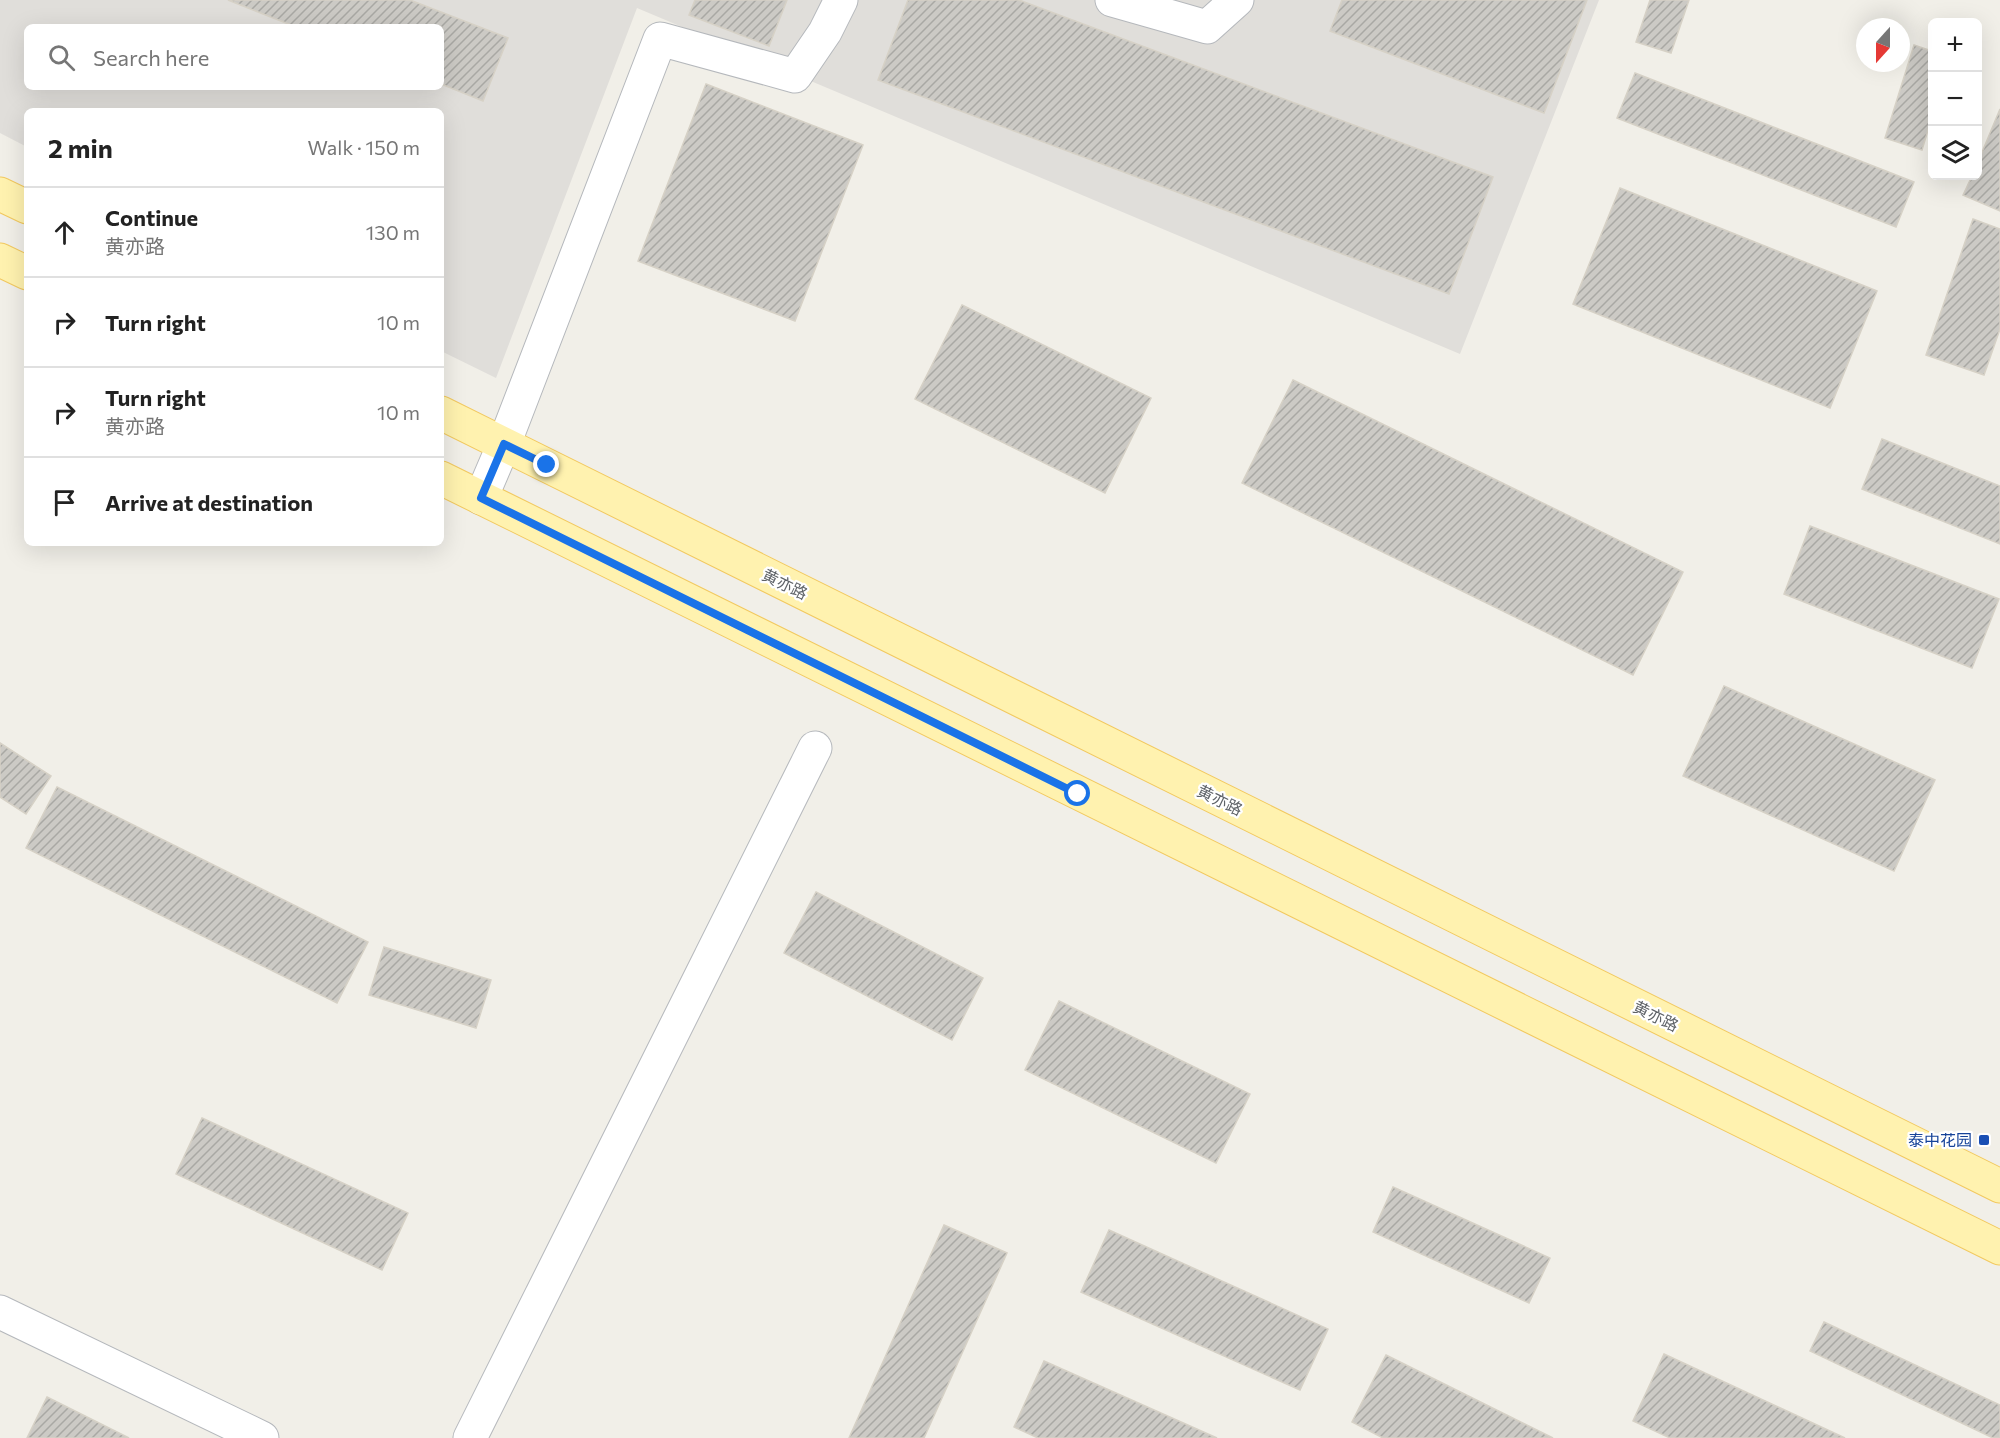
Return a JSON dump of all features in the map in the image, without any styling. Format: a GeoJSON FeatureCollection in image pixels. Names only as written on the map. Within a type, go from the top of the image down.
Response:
{"type":"FeatureCollection","features":[{"type":"Feature","properties":{"kind":"main road"},"geometry":{"type":"LineString","coordinates":[[0,194],[24,206]]}},
{"type":"Feature","properties":{"kind":"main road"},"geometry":{"type":"LineString","coordinates":[[0,260],[24,272]]}},
{"type":"Feature","properties":{"kind":"main road","name":"黄亦路"},"geometry":{"type":"LineString","coordinates":[[444,414],[2000,1186]]}},
{"type":"Feature","properties":{"kind":"main road"},"geometry":{"type":"LineString","coordinates":[[444,480],[2000,1248]]}},
{"type":"Feature","properties":{"kind":"lane"},"geometry":{"type":"LineString","coordinates":[[481,498],[504,444],[660,39],[795,75],[825,32],[842,0]]}},
{"type":"Feature","properties":{"kind":"lane"},"geometry":{"type":"LineString","coordinates":[[1113,0],[1207,27],[1237,0]]}},
{"type":"Feature","properties":{"kind":"lane"},"geometry":{"type":"LineString","coordinates":[[470,1438],[815,748]]}},
{"type":"Feature","properties":{"kind":"lane"},"geometry":{"type":"LineString","coordinates":[[0,1312],[262,1438]]}},
{"type":"Feature","properties":{"kind":"shaded area"},"geometry":{"type":"Polygon","coordinates":[[[0,0],[1599,0],[1460,354],[637,8],[496,378],[444,352],[444,108],[24,108],[24,145],[0,133],[0,0]]]}},
{"type":"Feature","properties":{"kind":"building"},"geometry":{"type":"Polygon","coordinates":[[[228,0],[410,0],[508,38],[483,101],[444,85],[444,24],[288,24],[228,0]]]}},
{"type":"Feature","properties":{"kind":"building"},"geometry":{"type":"Polygon","coordinates":[[[695,0],[787,0],[769,46],[689,15],[695,0]]]}},
{"type":"Feature","properties":{"kind":"building"},"geometry":{"type":"Polygon","coordinates":[[[908,0],[1019,0],[1493,177],[1449,294],[878,80],[908,0]]]}},
{"type":"Feature","properties":{"kind":"building"},"geometry":{"type":"Polygon","coordinates":[[[1342,0],[1587,0],[1544,113],[1330,31],[1342,0]]]}},
{"type":"Feature","properties":{"kind":"building"},"geometry":{"type":"Polygon","coordinates":[[[1650,0],[1689,0],[1671,53],[1636,42],[1650,0]]]}},
{"type":"Feature","properties":{"kind":"building"},"geometry":{"type":"Polygon","coordinates":[[[1914,45],[1928,50],[1928,130],[1922,150],[1885,138],[1906,72],[1910,72],[1910,58],[1914,45]]]}},
{"type":"Feature","properties":{"kind":"building"},"geometry":{"type":"Polygon","coordinates":[[[1635,73],[1914,182],[1896,227],[1617,118],[1635,73]]]}},
{"type":"Feature","properties":{"kind":"building"},"geometry":{"type":"Polygon","coordinates":[[[706,84],[863,145],[795,321],[638,261],[706,84]]]}},
{"type":"Feature","properties":{"kind":"building"},"geometry":{"type":"Polygon","coordinates":[[[2000,109],[2000,211],[1963,195],[1970,180],[1982,180],[1982,152],[2000,109]]]}},
{"type":"Feature","properties":{"kind":"building"},"geometry":{"type":"Polygon","coordinates":[[[1620,188],[1877,291],[1830,408],[1573,304],[1620,188]]]}},
{"type":"Feature","properties":{"kind":"building"},"geometry":{"type":"Polygon","coordinates":[[[1973,219],[2000,229],[2000,329],[1984,375],[1926,355],[1973,219]]]}},
{"type":"Feature","properties":{"kind":"building"},"geometry":{"type":"Polygon","coordinates":[[[962,305],[1151,398],[1105,493],[915,399],[962,305]]]}},
{"type":"Feature","properties":{"kind":"building"},"geometry":{"type":"Polygon","coordinates":[[[1293,380],[1683,572],[1633,675],[1242,483],[1293,380]]]}},
{"type":"Feature","properties":{"kind":"building"},"geometry":{"type":"Polygon","coordinates":[[[1882,439],[2000,486],[2000,544],[1862,489],[1882,439]]]}},
{"type":"Feature","properties":{"kind":"building"},"geometry":{"type":"Polygon","coordinates":[[[1810,526],[1999,599],[1972,668],[1784,594],[1810,526]]]}},
{"type":"Feature","properties":{"kind":"building"},"geometry":{"type":"Polygon","coordinates":[[[1724,686],[1935,780],[1894,871],[1683,776],[1724,686]]]}},
{"type":"Feature","properties":{"kind":"building"},"geometry":{"type":"Polygon","coordinates":[[[0,743],[51,776],[26,814],[0,797],[0,743]]]}},
{"type":"Feature","properties":{"kind":"building"},"geometry":{"type":"Polygon","coordinates":[[[57,787],[368,942],[337,1003],[26,848],[57,787]]]}},
{"type":"Feature","properties":{"kind":"building"},"geometry":{"type":"Polygon","coordinates":[[[816,892],[983,978],[952,1040],[784,953],[816,892]]]}},
{"type":"Feature","properties":{"kind":"building"},"geometry":{"type":"Polygon","coordinates":[[[384,947],[491,980],[476,1028],[369,995],[384,947]]]}},
{"type":"Feature","properties":{"kind":"building"},"geometry":{"type":"Polygon","coordinates":[[[1059,1001],[1250,1094],[1216,1163],[1025,1070],[1059,1001]]]}},
{"type":"Feature","properties":{"kind":"building"},"geometry":{"type":"Polygon","coordinates":[[[202,1118],[408,1213],[382,1270],[176,1174],[202,1118]]]}},
{"type":"Feature","properties":{"kind":"building"},"geometry":{"type":"Polygon","coordinates":[[[1393,1187],[1550,1258],[1529,1303],[1373,1232],[1393,1187]]]}},
{"type":"Feature","properties":{"kind":"building"},"geometry":{"type":"Polygon","coordinates":[[[944,1225],[1007,1253],[924,1438],[849,1438],[944,1225]]]}},
{"type":"Feature","properties":{"kind":"building"},"geometry":{"type":"Polygon","coordinates":[[[1109,1230],[1328,1329],[1300,1390],[1081,1292],[1109,1230]]]}},
{"type":"Feature","properties":{"kind":"building"},"geometry":{"type":"Polygon","coordinates":[[[1824,1322],[2000,1405],[2000,1438],[1993,1438],[1810,1351],[1824,1322]]]}},
{"type":"Feature","properties":{"kind":"building"},"geometry":{"type":"Polygon","coordinates":[[[1664,1354],[1845,1438],[1670,1438],[1633,1421],[1664,1354]]]}},
{"type":"Feature","properties":{"kind":"building"},"geometry":{"type":"Polygon","coordinates":[[[1386,1355],[1553,1438],[1383,1438],[1352,1422],[1386,1355]]]}},
{"type":"Feature","properties":{"kind":"building"},"geometry":{"type":"Polygon","coordinates":[[[1044,1361],[1217,1438],[1038,1438],[1014,1427],[1044,1361]]]}},
{"type":"Feature","properties":{"kind":"building"},"geometry":{"type":"Polygon","coordinates":[[[47,1397],[129,1438],[27,1438],[47,1397]]]}},
{"type":"Feature","properties":{"kind":"place","name":"泰中花园"},"geometry":{"type":"Point","coordinates":[1984,1140]}},
{"type":"Feature","properties":{"kind":"route"},"geometry":{"type":"LineString","coordinates":[[547,465],[504,444],[481,498],[1078,794]]}}]}
